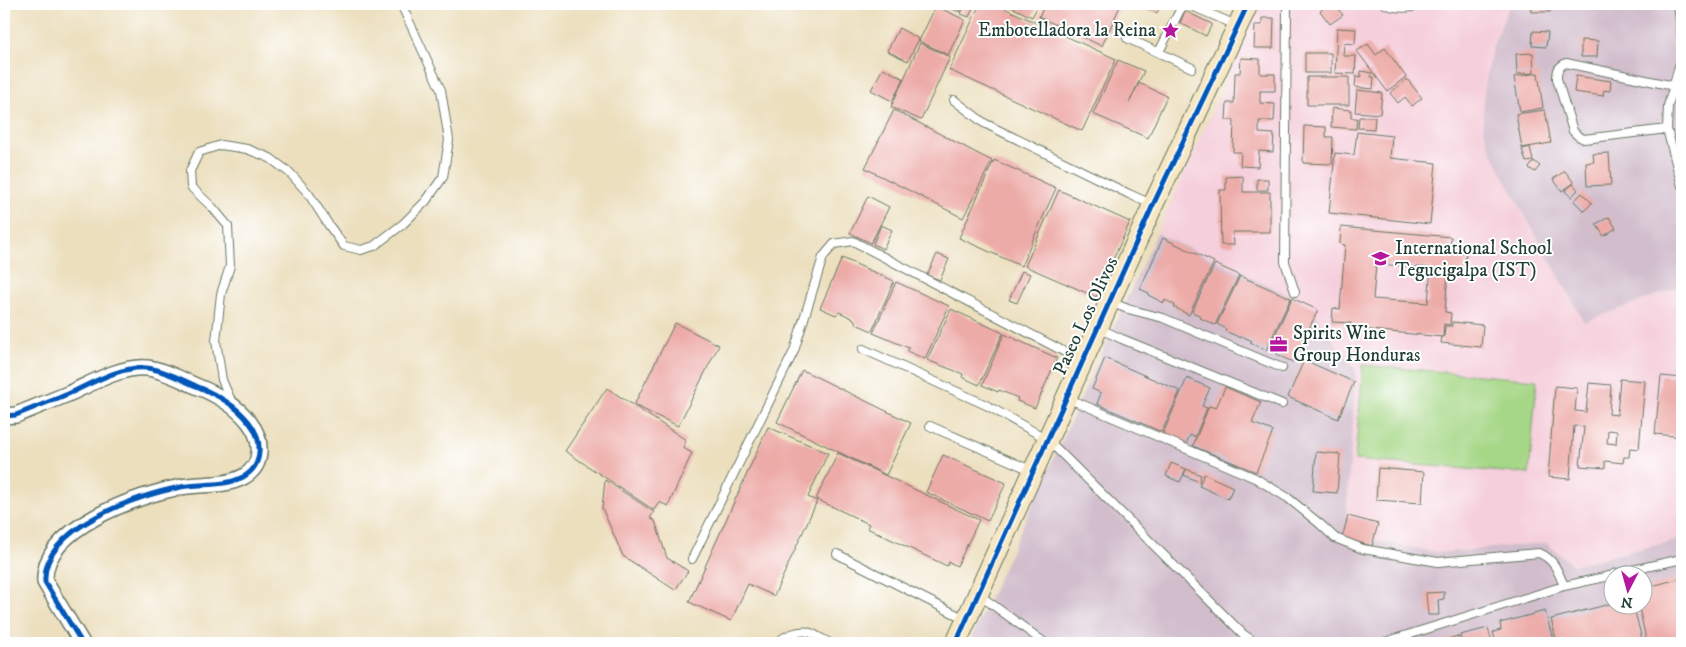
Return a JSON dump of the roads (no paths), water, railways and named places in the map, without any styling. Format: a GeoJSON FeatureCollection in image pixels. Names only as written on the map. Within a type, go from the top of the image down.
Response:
{"type":"FeatureCollection","features":[{"type":"Feature","properties":{"kind":"street","name":"Paseo Los Olivos"},"geometry":{"type":"LineString","coordinates":[[956,643],[1153,205],[1248,4]]}},
{"type":"Feature","properties":{"kind":"street"},"geometry":{"type":"LineString","coordinates":[[4,416],[24,411],[115,374],[145,368],[167,373],[202,388],[232,404],[249,422],[258,436],[260,451],[256,464],[245,476],[230,482],[183,487],[149,494],[92,519],[72,532],[57,547],[48,559],[44,572],[45,582],[82,643]]}},
{"type":"Feature","properties":{"kind":"lane"},"geometry":{"type":"LineString","coordinates":[[232,404],[222,380],[216,341],[221,294],[230,266],[228,226],[213,208],[191,187],[190,171],[199,152],[221,145],[247,149],[270,158],[290,173],[308,193],[344,246],[361,250],[374,246],[403,224],[426,201],[443,177],[449,140],[441,90],[401,4]]}},
{"type":"Feature","properties":{"kind":"lane"},"geometry":{"type":"LineString","coordinates":[[1159,52],[1183,4]]}},
{"type":"Feature","properties":{"kind":"lane"},"geometry":{"type":"LineString","coordinates":[[1187,4],[1238,26]]}},
{"type":"Feature","properties":{"kind":"lane"},"geometry":{"type":"LineString","coordinates":[[1287,4],[1285,262],[1295,292]]}},
{"type":"Feature","properties":{"kind":"lane"},"geometry":{"type":"LineString","coordinates":[[1385,4],[1401,8],[1413,8],[1420,4]]}},
{"type":"Feature","properties":{"kind":"lane"},"geometry":{"type":"LineString","coordinates":[[1678,4],[1682,38]]}},
{"type":"Feature","properties":{"kind":"lane"},"geometry":{"type":"LineString","coordinates":[[1127,38],[1192,68]]}},
{"type":"Feature","properties":{"kind":"lane"},"geometry":{"type":"LineString","coordinates":[[1682,56],[1668,106],[1667,129],[1682,186]]}},
{"type":"Feature","properties":{"kind":"lane"},"geometry":{"type":"LineString","coordinates":[[1667,129],[1584,139],[1578,136],[1573,131],[1557,78],[1557,72],[1560,66],[1566,63],[1674,86]]}},
{"type":"Feature","properties":{"kind":"lane"},"geometry":{"type":"LineString","coordinates":[[954,100],[984,123],[1153,205]]}},
{"type":"Feature","properties":{"kind":"lane"},"geometry":{"type":"LineString","coordinates":[[692,559],[794,351],[823,257],[834,244],[853,241],[1082,361]]}},
{"type":"Feature","properties":{"kind":"lane"},"geometry":{"type":"LineString","coordinates":[[1110,302],[1163,318],[1282,368]]}},
{"type":"Feature","properties":{"kind":"lane"},"geometry":{"type":"LineString","coordinates":[[1098,328],[1282,404]]}},
{"type":"Feature","properties":{"kind":"lane"},"geometry":{"type":"LineString","coordinates":[[863,349],[986,405],[1047,439],[1243,634],[1256,643]]}},
{"type":"Feature","properties":{"kind":"lane"},"geometry":{"type":"LineString","coordinates":[[1066,398],[1255,478],[1288,498],[1335,538],[1363,549],[1438,562],[1539,553],[1547,556],[1556,565],[1564,586]]}},
{"type":"Feature","properties":{"kind":"lane"},"geometry":{"type":"LineString","coordinates":[[930,426],[1033,471]]}},
{"type":"Feature","properties":{"kind":"lane"},"geometry":{"type":"LineString","coordinates":[[837,554],[967,619]]}},
{"type":"Feature","properties":{"kind":"lane"},"geometry":{"type":"LineString","coordinates":[[1654,565],[1682,559]]}},
{"type":"Feature","properties":{"kind":"lane"},"geometry":{"type":"LineString","coordinates":[[1382,643],[1564,586],[1604,576]]}},
{"type":"Feature","properties":{"kind":"lane"},"geometry":{"type":"LineString","coordinates":[[978,594],[1045,643]]}},
{"type":"Feature","properties":{"kind":"lane"},"geometry":{"type":"LineString","coordinates":[[778,643],[779,640],[793,634],[806,632],[830,643]]}},
{"type":"Feature","properties":{"kind":"waterway"},"geometry":{"type":"LineString","coordinates":[[4,638],[4,643]]}},
{"type":"Feature","properties":{"kind":"place","name":"Embotelladora la Reina"},"geometry":{"type":"Point","coordinates":[1170,30]}},
{"type":"Feature","properties":{"kind":"place","name":"International School Tegucigalpa (IST)"},"geometry":{"type":"Point","coordinates":[1381,259]}},
{"type":"Feature","properties":{"kind":"place","name":"Spirits Wine Group Honduras"},"geometry":{"type":"Point","coordinates":[1279,344]}}]}
